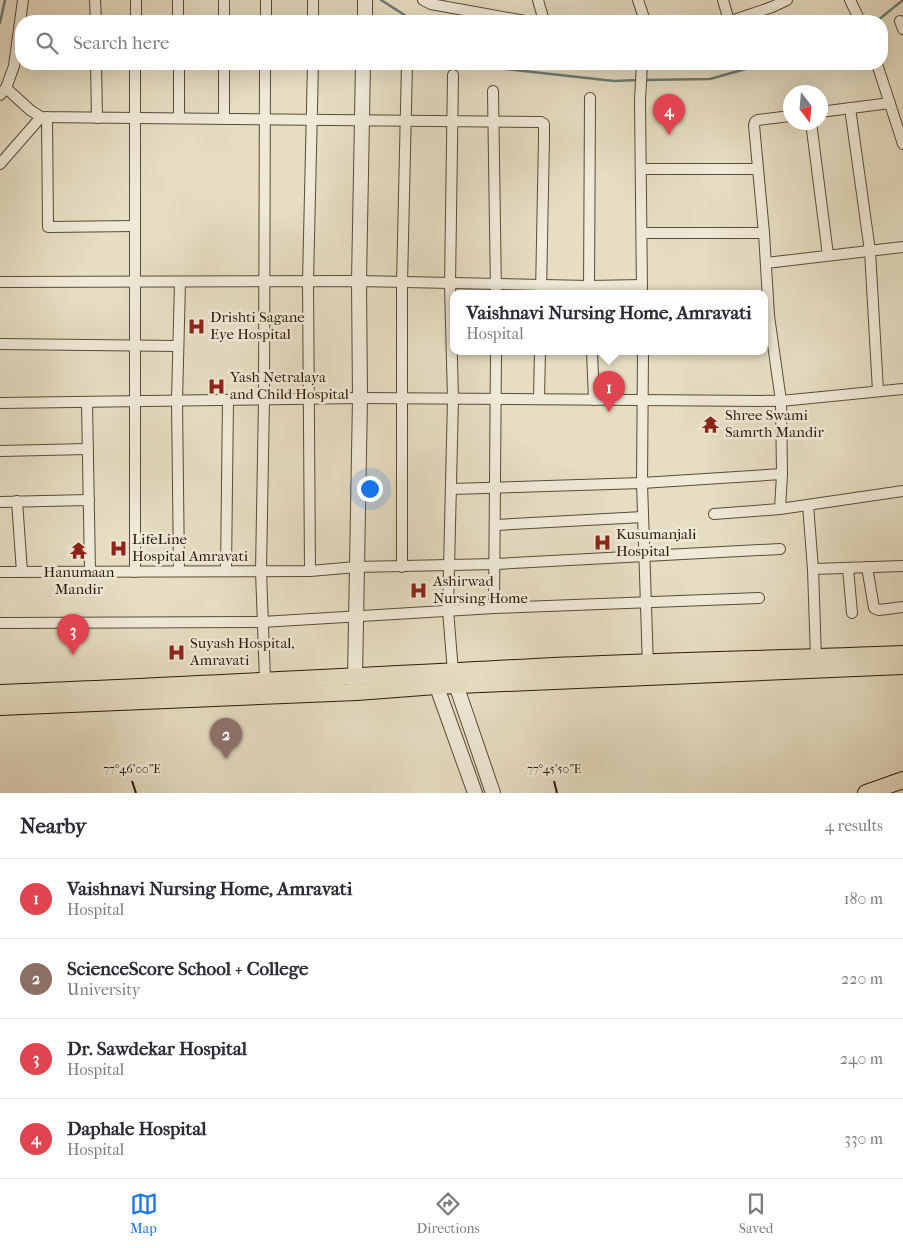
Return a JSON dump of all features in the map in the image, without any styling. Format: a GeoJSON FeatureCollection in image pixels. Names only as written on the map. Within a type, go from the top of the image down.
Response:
{"type":"FeatureCollection","features":[{"type":"Feature","properties":{"kind":"main road"},"geometry":{"type":"LineString","coordinates":[[0,707],[434,680],[648,670],[903,654]]}},
{"type":"Feature","properties":{"kind":"main road"},"geometry":{"type":"LineString","coordinates":[[648,670],[903,666]]}},
{"type":"Feature","properties":{"kind":"main road"},"geometry":{"type":"LineString","coordinates":[[0,693],[265,680],[356,685]]}},
{"type":"Feature","properties":{"kind":"main road"},"geometry":{"type":"LineString","coordinates":[[866,793],[903,780]]}},
{"type":"Feature","properties":{"kind":"street"},"geometry":{"type":"LineString","coordinates":[[21,15],[23,0]]}},
{"type":"Feature","properties":{"kind":"street"},"geometry":{"type":"LineString","coordinates":[[95,0],[96,15]]}},
{"type":"Feature","properties":{"kind":"street"},"geometry":{"type":"LineString","coordinates":[[136,0],[136,15]]}},
{"type":"Feature","properties":{"kind":"street"},"geometry":{"type":"LineString","coordinates":[[178,0],[178,15]]}},
{"type":"Feature","properties":{"kind":"street"},"geometry":{"type":"LineString","coordinates":[[224,0],[224,15]]}},
{"type":"Feature","properties":{"kind":"street"},"geometry":{"type":"LineString","coordinates":[[266,0],[266,15]]}},
{"type":"Feature","properties":{"kind":"street"},"geometry":{"type":"LineString","coordinates":[[313,0],[313,15]]}},
{"type":"Feature","properties":{"kind":"street"},"geometry":{"type":"LineString","coordinates":[[364,15],[365,0]]}},
{"type":"Feature","properties":{"kind":"street"},"geometry":{"type":"LineString","coordinates":[[423,0],[431,4],[488,15]]}},
{"type":"Feature","properties":{"kind":"street"},"geometry":{"type":"LineString","coordinates":[[461,0],[464,11]]}},
{"type":"Feature","properties":{"kind":"street"},"geometry":{"type":"LineString","coordinates":[[538,0],[542,15]]}},
{"type":"Feature","properties":{"kind":"street"},"geometry":{"type":"LineString","coordinates":[[638,0],[643,15]]}},
{"type":"Feature","properties":{"kind":"street"},"geometry":{"type":"LineString","coordinates":[[722,0],[728,15]]}},
{"type":"Feature","properties":{"kind":"street"},"geometry":{"type":"LineString","coordinates":[[748,15],[787,0]]}},
{"type":"Feature","properties":{"kind":"street"},"geometry":{"type":"LineString","coordinates":[[850,0],[858,15]]}},
{"type":"Feature","properties":{"kind":"street"},"geometry":{"type":"LineString","coordinates":[[15,59],[14,66],[3,91],[30,110],[44,117],[493,120],[541,122],[544,124],[541,289]]}},
{"type":"Feature","properties":{"kind":"street"},"geometry":{"type":"LineString","coordinates":[[96,70],[97,118]]}},
{"type":"Feature","properties":{"kind":"street"},"geometry":{"type":"LineString","coordinates":[[135,70],[135,572]]}},
{"type":"Feature","properties":{"kind":"street"},"geometry":{"type":"LineString","coordinates":[[179,70],[179,118]]}},
{"type":"Feature","properties":{"kind":"street"},"geometry":{"type":"LineString","coordinates":[[224,70],[224,118]]}},
{"type":"Feature","properties":{"kind":"street"},"geometry":{"type":"LineString","coordinates":[[265,680],[261,571],[266,70]]}},
{"type":"Feature","properties":{"kind":"street"},"geometry":{"type":"LineString","coordinates":[[310,571],[308,281],[313,70]]}},
{"type":"Feature","properties":{"kind":"street"},"geometry":{"type":"LineString","coordinates":[[356,685],[356,567],[360,398],[359,281],[364,70]]}},
{"type":"Feature","properties":{"kind":"street"},"geometry":{"type":"LineString","coordinates":[[402,567],[402,282],[407,70]]}},
{"type":"Feature","properties":{"kind":"street"},"geometry":{"type":"LineString","coordinates":[[0,282],[359,281],[450,284],[496,289],[642,289],[641,70]]}},
{"type":"Feature","properties":{"kind":"street"},"geometry":{"type":"LineString","coordinates":[[879,70],[903,144]]}},
{"type":"Feature","properties":{"kind":"street"},"geometry":{"type":"LineString","coordinates":[[450,290],[453,76]]}},
{"type":"Feature","properties":{"kind":"street"},"geometry":{"type":"LineString","coordinates":[[493,91],[496,289]]}},
{"type":"Feature","properties":{"kind":"street"},"geometry":{"type":"LineString","coordinates":[[589,290],[590,98]]}},
{"type":"Feature","properties":{"kind":"street"},"geometry":{"type":"LineString","coordinates":[[828,111],[890,103]]}},
{"type":"Feature","properties":{"kind":"street"},"geometry":{"type":"LineString","coordinates":[[850,108],[870,250],[878,391]]}},
{"type":"Feature","properties":{"kind":"street"},"geometry":{"type":"LineString","coordinates":[[0,164],[44,117]]}},
{"type":"Feature","properties":{"kind":"street"},"geometry":{"type":"LineString","coordinates":[[44,117],[48,227],[135,226]]}},
{"type":"Feature","properties":{"kind":"street"},"geometry":{"type":"LineString","coordinates":[[766,290],[764,233],[754,125],[758,120],[783,117]]}},
{"type":"Feature","properties":{"kind":"street"},"geometry":{"type":"LineString","coordinates":[[812,130],[828,255]]}},
{"type":"Feature","properties":{"kind":"street"},"geometry":{"type":"LineString","coordinates":[[641,169],[757,169]]}},
{"type":"Feature","properties":{"kind":"street"},"geometry":{"type":"LineString","coordinates":[[642,233],[764,233]]}},
{"type":"Feature","properties":{"kind":"street"},"geometry":{"type":"LineString","coordinates":[[766,263],[903,247]]}},
{"type":"Feature","properties":{"kind":"street"},"geometry":{"type":"LineString","coordinates":[[179,571],[177,401],[180,282]]}},
{"type":"Feature","properties":{"kind":"street"},"geometry":{"type":"LineString","coordinates":[[768,327],[781,401],[782,474],[780,509]]}},
{"type":"Feature","properties":{"kind":"street"},"geometry":{"type":"LineString","coordinates":[[0,344],[178,346]]}},
{"type":"Feature","properties":{"kind":"street"},"geometry":{"type":"LineString","coordinates":[[452,355],[453,399],[448,610],[454,679],[493,793]]}},
{"type":"Feature","properties":{"kind":"street"},"geometry":{"type":"LineString","coordinates":[[494,608],[496,564],[496,355]]}},
{"type":"Feature","properties":{"kind":"street"},"geometry":{"type":"LineString","coordinates":[[539,399],[540,355]]}},
{"type":"Feature","properties":{"kind":"street"},"geometry":{"type":"LineString","coordinates":[[592,355],[594,400]]}},
{"type":"Feature","properties":{"kind":"street"},"geometry":{"type":"LineString","coordinates":[[643,355],[642,483],[644,601],[648,670]]}},
{"type":"Feature","properties":{"kind":"street"},"geometry":{"type":"LineString","coordinates":[[0,403],[360,398],[781,401],[903,389]]}},
{"type":"Feature","properties":{"kind":"street"},"geometry":{"type":"LineString","coordinates":[[226,571],[228,400]]}},
{"type":"Feature","properties":{"kind":"street"},"geometry":{"type":"LineString","coordinates":[[87,402],[90,572]]}},
{"type":"Feature","properties":{"kind":"street"},"geometry":{"type":"LineString","coordinates":[[0,450],[88,449]]}},
{"type":"Feature","properties":{"kind":"street"},"geometry":{"type":"LineString","coordinates":[[451,489],[642,483],[782,474]]}},
{"type":"Feature","properties":{"kind":"street"},"geometry":{"type":"LineString","coordinates":[[714,514],[780,509],[903,492]]}},
{"type":"Feature","properties":{"kind":"street"},"geometry":{"type":"LineString","coordinates":[[0,502],[88,500]]}},
{"type":"Feature","properties":{"kind":"street"},"geometry":{"type":"LineString","coordinates":[[17,501],[22,572]]}},
{"type":"Feature","properties":{"kind":"street"},"geometry":{"type":"LineString","coordinates":[[808,505],[813,569],[816,658]]}},
{"type":"Feature","properties":{"kind":"street"},"geometry":{"type":"LineString","coordinates":[[496,525],[643,518]]}},
{"type":"Feature","properties":{"kind":"street"},"geometry":{"type":"LineString","coordinates":[[0,572],[310,571],[356,567],[449,566],[780,549]]}},
{"type":"Feature","properties":{"kind":"street"},"geometry":{"type":"LineString","coordinates":[[813,569],[903,566]]}},
{"type":"Feature","properties":{"kind":"street"},"geometry":{"type":"LineString","coordinates":[[868,567],[874,608],[879,610],[903,607]]}},
{"type":"Feature","properties":{"kind":"street"},"geometry":{"type":"LineString","coordinates":[[848,568],[852,613]]}},
{"type":"Feature","properties":{"kind":"street"},"geometry":{"type":"LineString","coordinates":[[0,624],[262,622],[448,610],[759,598]]}},
{"type":"Feature","properties":{"kind":"street"},"geometry":{"type":"LineString","coordinates":[[434,680],[475,793]]}},
{"type":"Feature","properties":{"kind":"waterway"},"geometry":{"type":"LineString","coordinates":[[0,23],[5,0]]}},
{"type":"Feature","properties":{"kind":"waterway"},"geometry":{"type":"LineString","coordinates":[[381,0],[405,15]]}},
{"type":"Feature","properties":{"kind":"waterway"},"geometry":{"type":"LineString","coordinates":[[884,15],[903,0]]}},
{"type":"Feature","properties":{"kind":"waterway"},"geometry":{"type":"LineString","coordinates":[[514,70],[614,81],[638,80]]}},
{"type":"Feature","properties":{"kind":"waterway"},"geometry":{"type":"LineString","coordinates":[[643,80],[710,79],[742,70]]}},
{"type":"Feature","properties":{"kind":"place","name":"Daphale Hospital"},"geometry":{"type":"Point","coordinates":[669,135]}},
{"type":"Feature","properties":{"kind":"place","name":"Drishti Sagane Eye Hospital"},"geometry":{"type":"Point","coordinates":[196,326]}},
{"type":"Feature","properties":{"kind":"place","name":"Yash Netralaya and Child Hospital"},"geometry":{"type":"Point","coordinates":[216,386]}},
{"type":"Feature","properties":{"kind":"place","name":"Vaishnavi Nursing Home, Amravati"},"geometry":{"type":"Point","coordinates":[609,412]}},
{"type":"Feature","properties":{"kind":"place","name":"Shree Swami Samrth Mandir"},"geometry":{"type":"Point","coordinates":[711,424]}},
{"type":"Feature","properties":{"kind":"place","name":"Kusumanjali Hospital"},"geometry":{"type":"Point","coordinates":[602,543]}},
{"type":"Feature","properties":{"kind":"place","name":"LifeLine Hospital Amravati"},"geometry":{"type":"Point","coordinates":[118,548]}},
{"type":"Feature","properties":{"kind":"place","name":"Hanumaan Mandir"},"geometry":{"type":"Point","coordinates":[79,551]}},
{"type":"Feature","properties":{"kind":"place","name":"Ashirwad Nursing Home"},"geometry":{"type":"Point","coordinates":[419,590]}},
{"type":"Feature","properties":{"kind":"place","name":"Suyash Hospital, Amravati"},"geometry":{"type":"Point","coordinates":[176,652]}},
{"type":"Feature","properties":{"kind":"place","name":"Dr. Sawdekar Hospital"},"geometry":{"type":"Point","coordinates":[73,655]}},
{"type":"Feature","properties":{"kind":"place","name":"ScienceScore School + College"},"geometry":{"type":"Point","coordinates":[226,759]}}]}
